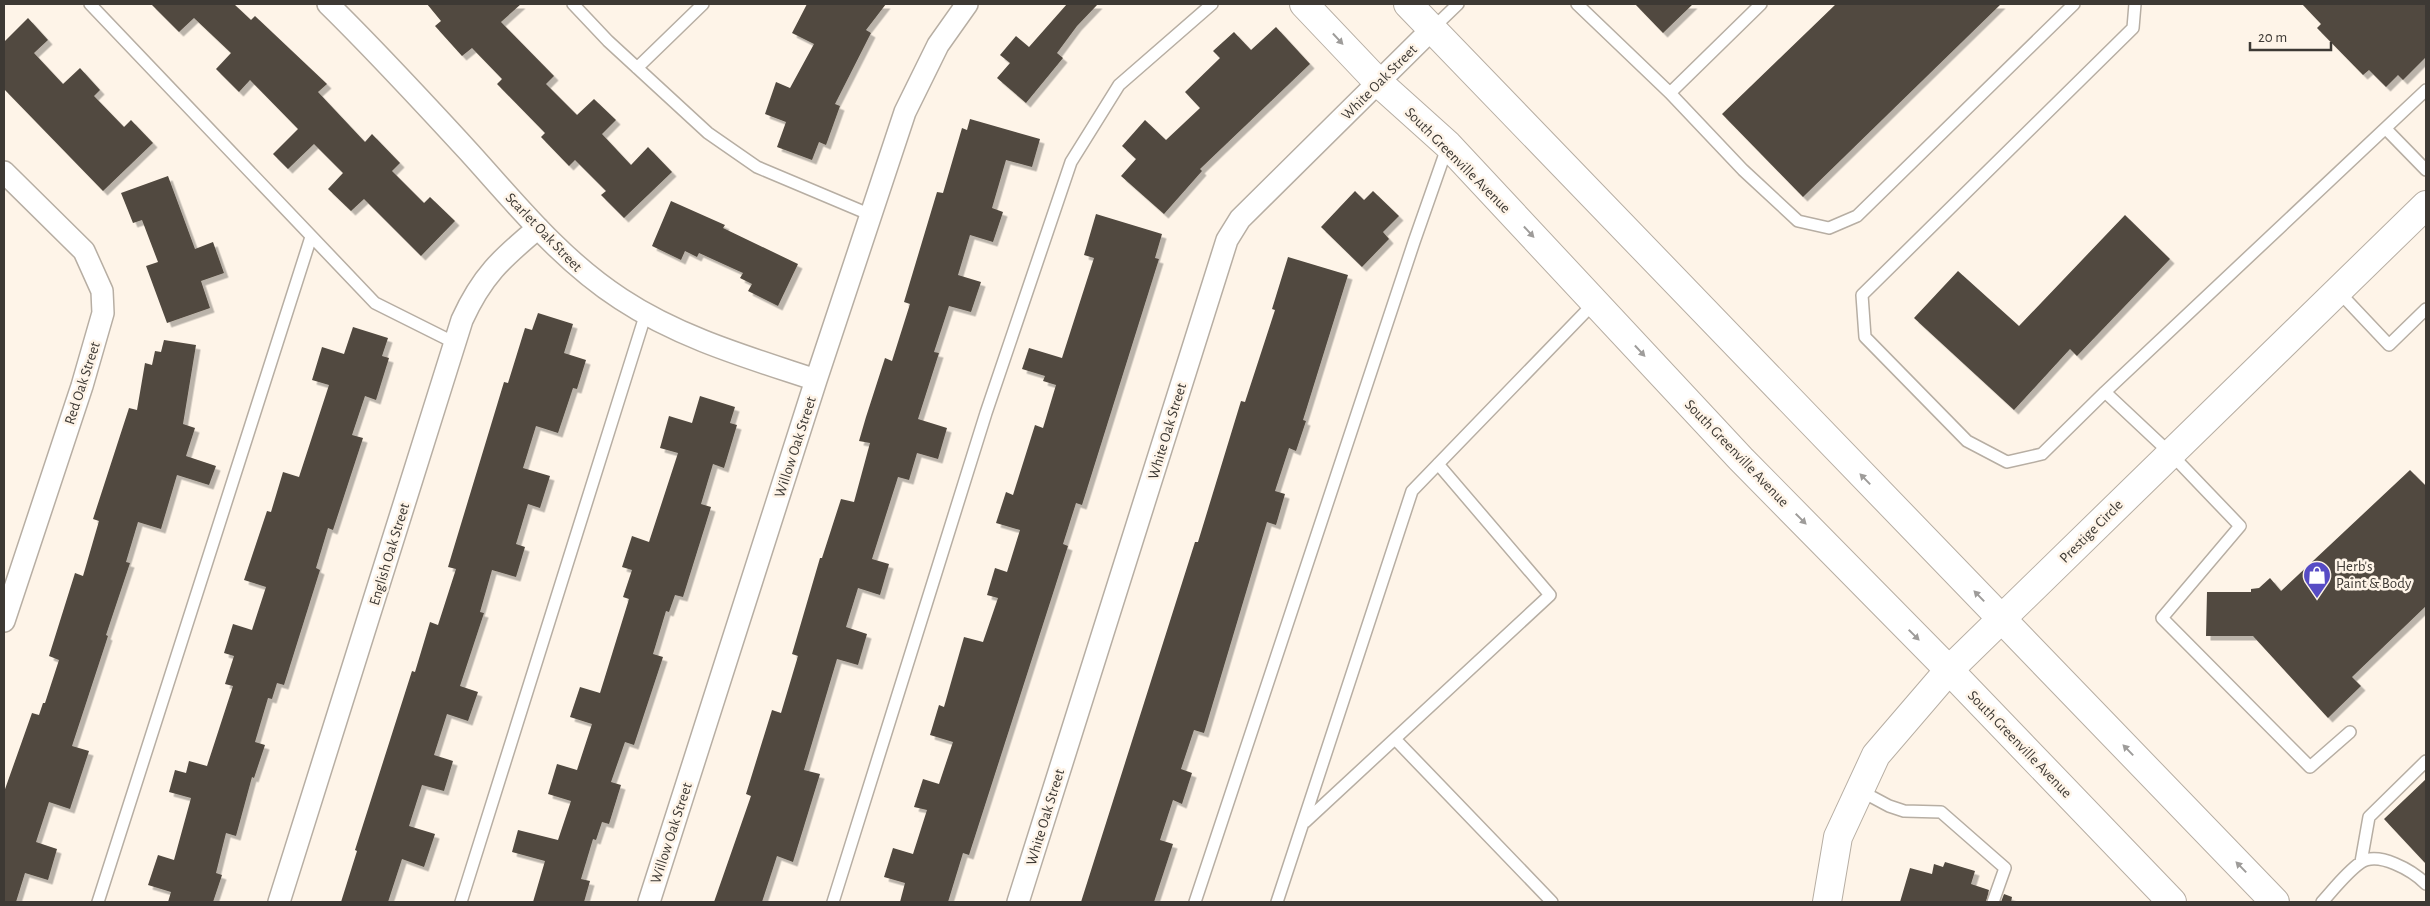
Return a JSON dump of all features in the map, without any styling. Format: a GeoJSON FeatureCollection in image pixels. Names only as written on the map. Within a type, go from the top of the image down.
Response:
{"type":"FeatureCollection","features":[{"type":"Feature","properties":{"kind":"main road","name":"South Greenville Avenue"},"geometry":{"type":"LineString","coordinates":[[1304,4],[1379,83],[1448,145],[1741,459],[1949,670],[2161,897]]}},
{"type":"Feature","properties":{"kind":"main road"},"geometry":{"type":"LineString","coordinates":[[1408,4],[2275,902]]}},
{"type":"Feature","properties":{"kind":"main road","name":"Prestige Circle"},"geometry":{"type":"LineString","coordinates":[[1827,902],[1838,837],[1876,755],[1949,670],[2426,205]]}},
{"type":"Feature","properties":{"kind":"street","name":"Scarlet Oak Street"},"geometry":{"type":"LineString","coordinates":[[328,4],[402,78],[538,228],[584,274],[646,313],[709,344],[816,380]]}},
{"type":"Feature","properties":{"kind":"street","name":"Willow Oak Street"},"geometry":{"type":"LineString","coordinates":[[649,902],[816,380],[905,112],[938,45],[967,4]]}},
{"type":"Feature","properties":{"kind":"street","name":"White Oak Street"},"geometry":{"type":"LineString","coordinates":[[1018,902],[1227,240],[1240,219],[1432,29]]}},
{"type":"Feature","properties":{"kind":"street","name":"Red Oak Street"},"geometry":{"type":"LineString","coordinates":[[4,172],[84,252],[102,291],[103,313],[82,386],[4,621]]}},
{"type":"Feature","properties":{"kind":"street","name":"English Oak Street"},"geometry":{"type":"LineString","coordinates":[[279,902],[455,344],[474,292],[493,268],[538,228]]}},
{"type":"Feature","properties":{"kind":"lane"},"geometry":{"type":"LineString","coordinates":[[90,4],[375,303],[455,344]]}},
{"type":"Feature","properties":{"kind":"lane"},"geometry":{"type":"LineString","coordinates":[[573,4],[637,68],[708,133],[757,167],[871,215]]}},
{"type":"Feature","properties":{"kind":"lane"},"geometry":{"type":"LineString","coordinates":[[637,68],[703,4]]}},
{"type":"Feature","properties":{"kind":"lane"},"geometry":{"type":"LineString","coordinates":[[833,902],[986,413],[1071,162],[1119,85],[1212,4]]}},
{"type":"Feature","properties":{"kind":"lane"},"geometry":{"type":"LineString","coordinates":[[1432,29],[1458,4]]}},
{"type":"Feature","properties":{"kind":"lane"},"geometry":{"type":"LineString","coordinates":[[1577,4],[1670,93],[1743,170],[1798,221],[1829,228],[1857,216],[2074,4]]}},
{"type":"Feature","properties":{"kind":"lane"},"geometry":{"type":"LineString","coordinates":[[1670,93],[1761,4]]}},
{"type":"Feature","properties":{"kind":"lane"},"geometry":{"type":"LineString","coordinates":[[2136,4],[2133,28],[1862,295],[1865,337],[1966,441],[2007,462],[2042,454],[2105,392],[2426,90]]}},
{"type":"Feature","properties":{"kind":"lane"},"geometry":{"type":"LineString","coordinates":[[2386,129],[2426,170]]}},
{"type":"Feature","properties":{"kind":"lane"},"geometry":{"type":"LineString","coordinates":[[1195,902],[1448,145]]}},
{"type":"Feature","properties":{"kind":"lane"},"geometry":{"type":"LineString","coordinates":[[98,902],[311,237]]}},
{"type":"Feature","properties":{"kind":"lane"},"geometry":{"type":"LineString","coordinates":[[2338,291],[2389,345],[2426,309]]}},
{"type":"Feature","properties":{"kind":"lane"},"geometry":{"type":"LineString","coordinates":[[1277,902],[1412,491],[1595,302]]}},
{"type":"Feature","properties":{"kind":"lane"},"geometry":{"type":"LineString","coordinates":[[461,902],[646,313]]}},
{"type":"Feature","properties":{"kind":"lane"},"geometry":{"type":"LineString","coordinates":[[2105,392],[2170,453],[2240,526],[2162,618],[2310,767],[2350,732]]}},
{"type":"Feature","properties":{"kind":"lane"},"geometry":{"type":"LineString","coordinates":[[1303,824],[1550,595],[1438,464]]}},
{"type":"Feature","properties":{"kind":"lane"},"geometry":{"type":"LineString","coordinates":[[1395,739],[1552,902]]}},
{"type":"Feature","properties":{"kind":"lane"},"geometry":{"type":"LineString","coordinates":[[2322,902],[2361,862],[2369,817],[2426,761]]}},
{"type":"Feature","properties":{"kind":"lane"},"geometry":{"type":"LineString","coordinates":[[1860,790],[1889,806],[1904,811],[1941,812],[2005,868],[1993,902]]}},
{"type":"Feature","properties":{"kind":"lane"},"geometry":{"type":"LineString","coordinates":[[2361,862],[2373,860],[2391,861],[2415,873],[2426,884]]}},
{"type":"Feature","properties":{"kind":"building"},"geometry":{"type":"Polygon","coordinates":[[[151,4],[234,4],[251,20],[255,16],[327,84],[318,92],[365,142],[372,134],[400,163],[392,171],[424,203],[430,197],[455,221],[421,256],[364,199],[351,211],[328,189],[343,173],[314,144],[288,169],[273,154],[298,129],[250,80],[239,92],[216,69],[231,53],[194,18],[179,32],[151,4]]]}},
{"type":"Feature","properties":{"kind":"building"},"geometry":{"type":"Polygon","coordinates":[[[427,4],[521,4],[501,22],[554,76],[546,84],[577,115],[594,99],[616,120],[602,134],[631,165],[648,147],[672,172],[624,218],[601,195],[606,191],[575,160],[569,166],[541,137],[545,133],[497,84],[502,79],[472,48],[462,56],[435,26],[441,21],[427,4]]]}},
{"type":"Feature","properties":{"kind":"building"},"geometry":{"type":"Polygon","coordinates":[[[807,4],[886,4],[866,30],[871,33],[835,104],[840,106],[826,145],[819,142],[812,160],[777,147],[786,122],[765,114],[776,82],[790,88],[814,44],[792,33],[807,4]]]}},
{"type":"Feature","properties":{"kind":"building"},"geometry":{"type":"Polygon","coordinates":[[[1067,4],[1098,4],[1077,26],[1057,53],[1063,58],[1026,103],[997,78],[1010,63],[1000,55],[1016,36],[1029,47],[1067,4]]]}},
{"type":"Feature","properties":{"kind":"building"},"geometry":{"type":"Polygon","coordinates":[[[1635,4],[1693,4],[1663,33],[1635,4]]]}},
{"type":"Feature","properties":{"kind":"building"},"geometry":{"type":"Polygon","coordinates":[[[1836,4],[2001,4],[1803,197],[1722,114],[1836,4]]]}},
{"type":"Feature","properties":{"kind":"building"},"geometry":{"type":"Polygon","coordinates":[[[2302,4],[2426,4],[2426,57],[2403,80],[2398,75],[2386,87],[2369,70],[2363,75],[2317,28],[2321,24],[2302,4]]]}},
{"type":"Feature","properties":{"kind":"building"},"geometry":{"type":"Polygon","coordinates":[[[28,18],[48,40],[34,53],[63,84],[80,68],[100,90],[94,96],[124,127],[131,120],[153,143],[103,191],[4,89],[4,42],[28,18]]]}},
{"type":"Feature","properties":{"kind":"building"},"geometry":{"type":"Polygon","coordinates":[[[1276,27],[1310,64],[1200,169],[1202,171],[1164,214],[1121,176],[1136,159],[1122,146],[1145,120],[1166,140],[1200,108],[1185,92],[1220,58],[1213,51],[1234,32],[1251,50],[1276,27]]]}},
{"type":"Feature","properties":{"kind":"building"},"geometry":{"type":"Polygon","coordinates":[[[970,119],[1040,139],[1032,167],[1006,160],[992,208],[1003,212],[993,242],[970,235],[958,275],[981,282],[971,312],[949,306],[934,352],[939,353],[918,419],[947,428],[938,459],[917,453],[909,480],[898,477],[872,559],[889,564],[880,595],[858,588],[846,627],[867,634],[858,665],[837,659],[804,770],[820,774],[793,862],[777,856],[762,902],[714,902],[751,796],[746,794],[772,710],[781,713],[798,656],[792,654],[820,558],[822,558],[841,499],[854,502],[870,443],[859,441],[866,417],[885,358],[892,361],[910,304],[904,302],[937,192],[943,193],[962,128],[967,130],[970,119]]]}},
{"type":"Feature","properties":{"kind":"building"},"geometry":{"type":"Polygon","coordinates":[[[168,176],[195,249],[213,242],[224,273],[201,281],[210,308],[167,323],[146,266],[158,262],[142,220],[133,223],[121,193],[168,176]]]}},
{"type":"Feature","properties":{"kind":"building"},"geometry":{"type":"Polygon","coordinates":[[[1355,191],[1364,200],[1373,191],[1399,216],[1383,232],[1389,239],[1362,267],[1321,227],[1355,191]]]}},
{"type":"Feature","properties":{"kind":"building"},"geometry":{"type":"Polygon","coordinates":[[[671,201],[725,225],[723,228],[798,264],[778,306],[748,291],[752,284],[740,278],[743,273],[699,253],[697,257],[685,251],[681,260],[652,246],[671,201]]]}},
{"type":"Feature","properties":{"kind":"building"},"geometry":{"type":"Polygon","coordinates":[[[1096,214],[1162,234],[1155,258],[1159,259],[1082,505],[1076,503],[1063,544],[1068,546],[969,855],[963,853],[948,902],[900,902],[905,883],[884,877],[893,848],[913,854],[927,810],[914,807],[923,779],[939,784],[953,742],[930,735],[939,705],[944,707],[964,637],[983,642],[998,598],[987,595],[995,568],[1007,572],[1020,530],[996,523],[1006,492],[1013,495],[1035,425],[1043,428],[1056,385],[1043,381],[1045,376],[1022,369],[1029,348],[1062,358],[1094,258],[1084,255],[1096,214]]]}},
{"type":"Feature","properties":{"kind":"building"},"geometry":{"type":"Polygon","coordinates":[[[2125,215],[2170,259],[2077,356],[2070,349],[2014,410],[1914,318],[1958,271],[2019,326],[2125,215]]]}},
{"type":"Feature","properties":{"kind":"building"},"geometry":{"type":"Polygon","coordinates":[[[1288,257],[1348,275],[1303,420],[1306,421],[1296,451],[1289,448],[1275,491],[1285,494],[1276,525],[1267,522],[1204,733],[1194,730],[1181,769],[1192,773],[1182,804],[1173,800],[1160,840],[1173,844],[1154,902],[1081,902],[1195,542],[1198,542],[1241,401],[1245,402],[1275,310],[1272,309],[1288,257]]]}},
{"type":"Feature","properties":{"kind":"building"},"geometry":{"type":"Polygon","coordinates":[[[538,313],[573,324],[564,353],[586,360],[577,389],[573,388],[558,433],[536,426],[523,468],[550,476],[540,508],[528,504],[516,544],[525,547],[516,577],[492,570],[480,612],[484,613],[460,686],[478,692],[468,721],[447,714],[434,755],[453,761],[444,791],[422,785],[409,826],[435,834],[424,867],[402,859],[388,902],[341,902],[357,851],[355,850],[412,671],[415,672],[430,622],[438,625],[456,569],[448,567],[504,382],[508,383],[525,328],[532,330],[538,313]]]}},
{"type":"Feature","properties":{"kind":"building"},"geometry":{"type":"Polygon","coordinates":[[[353,327],[388,338],[382,356],[389,358],[376,400],[365,396],[352,435],[363,438],[333,530],[328,528],[316,568],[320,570],[284,685],[277,683],[272,699],[268,698],[255,742],[265,745],[254,778],[252,777],[236,836],[226,833],[216,873],[222,875],[213,902],[168,902],[171,892],[148,885],[158,855],[174,860],[191,798],[169,792],[175,770],[186,773],[189,761],[207,766],[233,686],[225,684],[234,656],[224,653],[233,624],[252,630],[266,587],[244,580],[267,511],[271,512],[283,472],[299,477],[329,385],[312,380],[322,347],[344,354],[353,327]]]}},
{"type":"Feature","properties":{"kind":"building"},"geometry":{"type":"Polygon","coordinates":[[[164,340],[196,345],[183,424],[195,428],[186,456],[216,466],[209,485],[177,475],[161,529],[138,522],[126,562],[130,563],[72,746],[89,751],[70,809],[49,802],[36,842],[57,849],[48,880],[25,873],[16,902],[4,902],[4,792],[32,713],[39,715],[43,703],[45,703],[59,660],[49,656],[75,573],[83,576],[99,521],[93,519],[129,408],[137,410],[145,363],[152,365],[155,351],[161,352],[164,340]]]}},
{"type":"Feature","properties":{"kind":"building"},"geometry":{"type":"Polygon","coordinates":[[[700,396],[735,407],[730,423],[737,425],[724,468],[713,464],[701,504],[711,507],[683,597],[675,595],[669,612],[666,611],[653,654],[663,657],[634,745],[625,742],[611,782],[621,785],[609,824],[602,822],[596,840],[593,839],[581,879],[590,881],[584,902],[533,902],[545,861],[512,852],[518,830],[558,840],[571,801],[548,794],[557,764],[577,770],[592,724],[570,717],[580,687],[600,693],[629,599],[623,597],[632,570],[622,567],[632,536],[649,542],[678,453],[660,448],[669,416],[692,423],[700,396]]]}},
{"type":"Feature","properties":{"kind":"building","name":"Herb's Paint & Body"},"geometry":{"type":"Polygon","coordinates":[[[2410,470],[2426,486],[2426,606],[2352,677],[2361,686],[2328,718],[2253,636],[2206,636],[2207,592],[2251,592],[2251,589],[2259,588],[2270,578],[2281,591],[2410,470]]]}},
{"type":"Feature","properties":{"kind":"building"},"geometry":{"type":"Polygon","coordinates":[[[2426,779],[2426,864],[2384,819],[2426,779]]]}},
{"type":"Feature","properties":{"kind":"building"},"geometry":{"type":"Polygon","coordinates":[[[1945,862],[1975,871],[1971,884],[1989,890],[1986,902],[1900,902],[1910,868],[1932,874],[1934,864],[1943,867],[1945,862]]]}},
{"type":"Feature","properties":{"kind":"building"},"geometry":{"type":"Polygon","coordinates":[[[2004,894],[2012,897],[2011,902],[2001,902],[2004,894]]]}},
{"type":"Feature","properties":{"kind":"place","name":"Herb's Paint & Body"},"geometry":{"type":"Point","coordinates":[2317,599]}}]}
